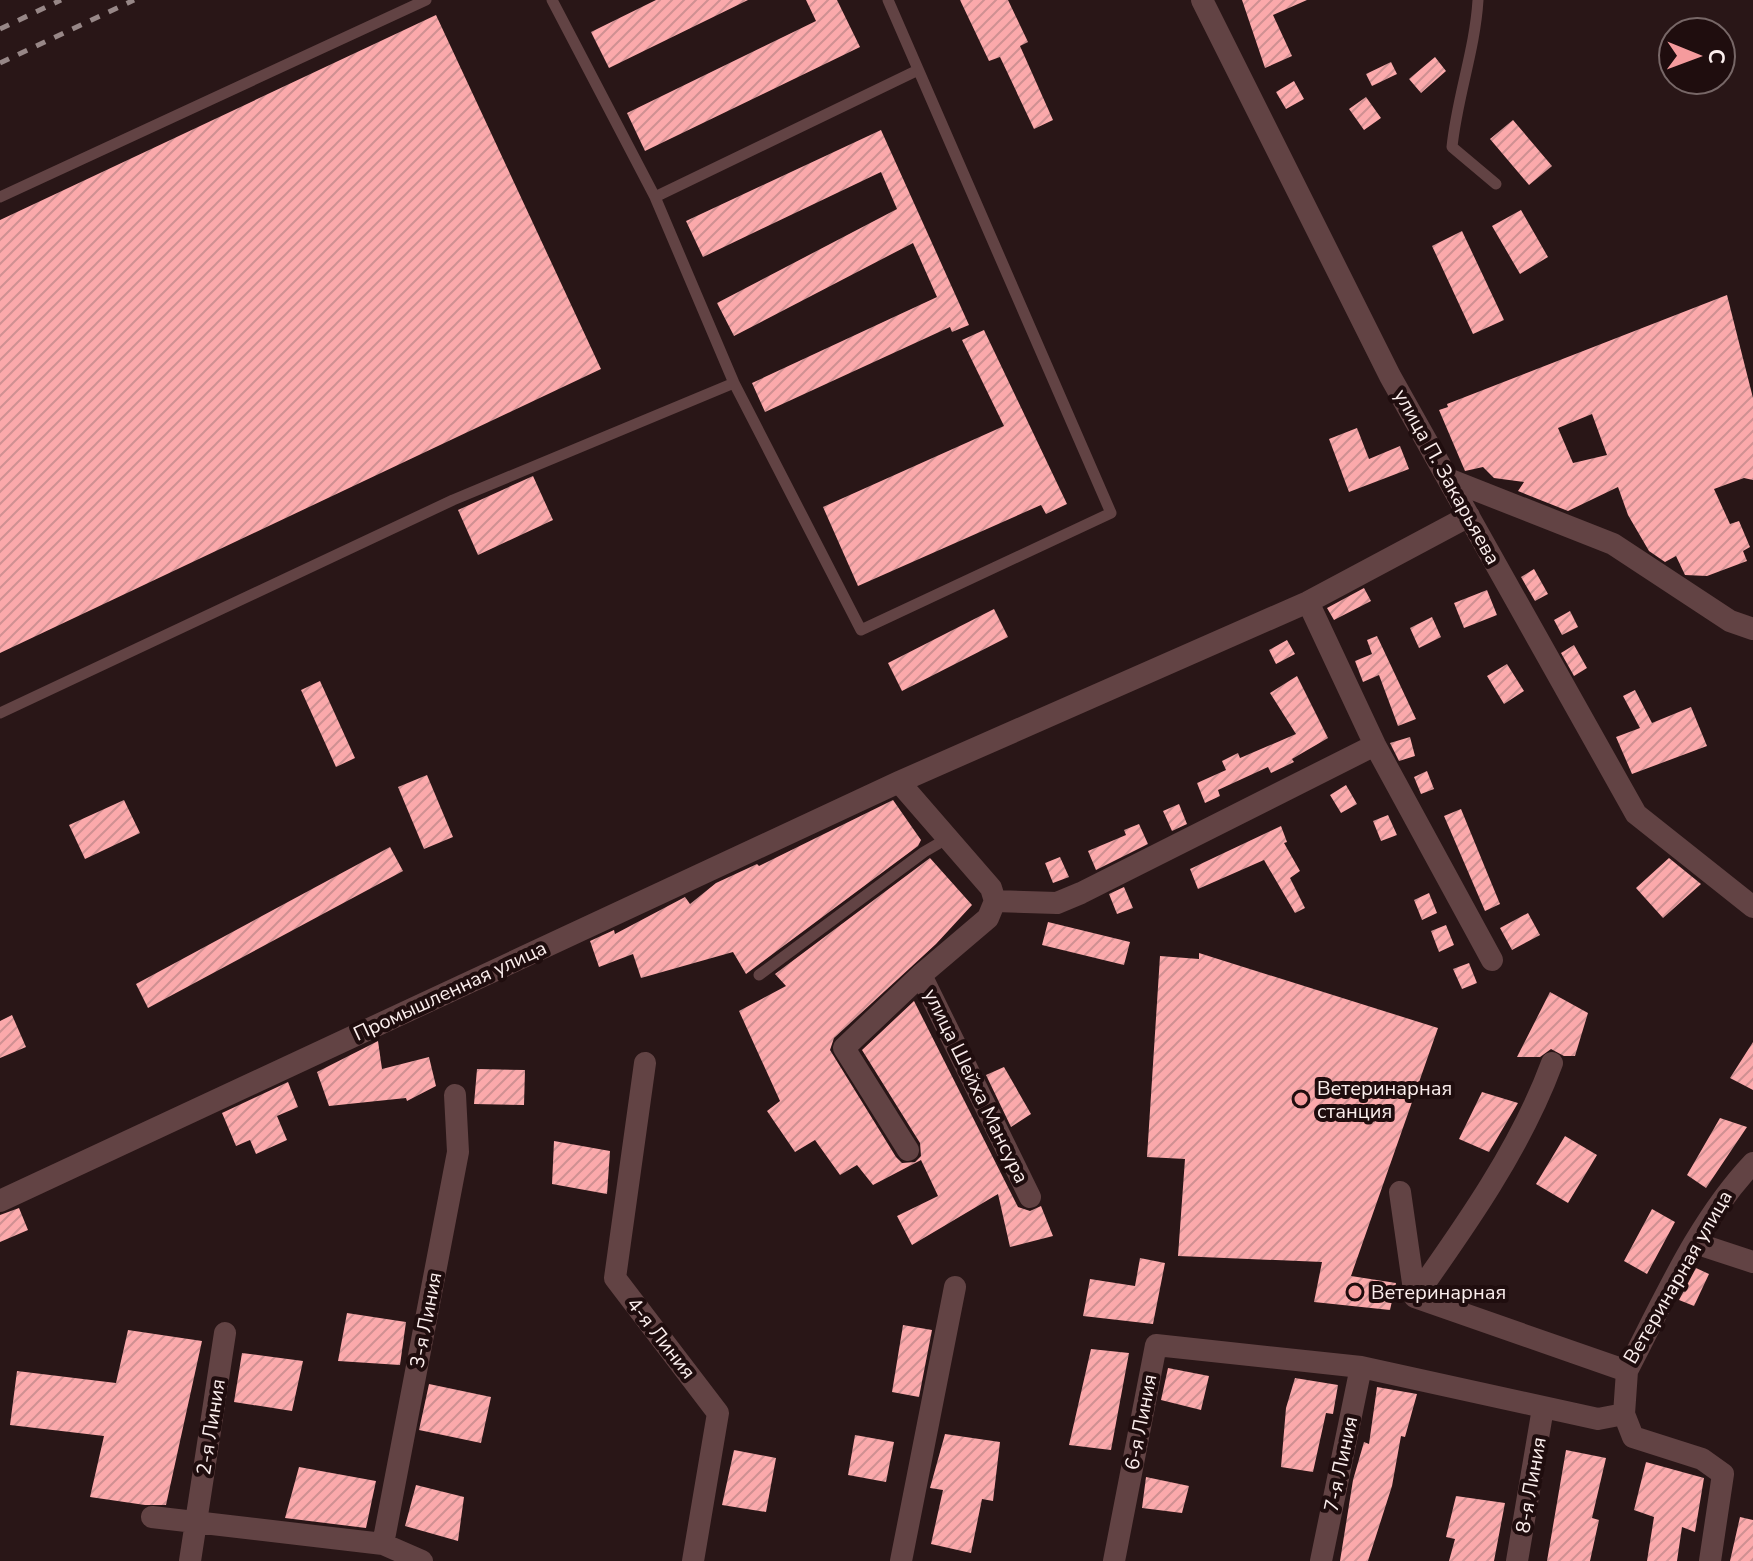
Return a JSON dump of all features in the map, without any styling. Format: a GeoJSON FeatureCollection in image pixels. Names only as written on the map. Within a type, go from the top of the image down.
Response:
{"type":"FeatureCollection","features":[{"type":"Feature","properties":{"kind":"street","name":"улица П. Закарьяева"},"geometry":{"type":"LineString","coordinates":[[1202,0],[1390,376],[1636,814],[1753,907]]}},
{"type":"Feature","properties":{"kind":"street"},"geometry":{"type":"LineString","coordinates":[[1448,479],[1613,544],[1730,621],[1753,629]]}},
{"type":"Feature","properties":{"kind":"street","name":"Промышленная улица"},"geometry":{"type":"LineString","coordinates":[[0,1201],[899,782],[1308,602],[1469,516]]}},
{"type":"Feature","properties":{"kind":"street"},"geometry":{"type":"LineString","coordinates":[[1308,602],[1375,745],[1492,960]]}},
{"type":"Feature","properties":{"kind":"street"},"geometry":{"type":"LineString","coordinates":[[899,782],[991,888],[995,901],[1057,903],[1375,745]]}},
{"type":"Feature","properties":{"kind":"street","name":"улица Шейха Мансура"},"geometry":{"type":"LineString","coordinates":[[908,1150],[844,1048],[921,975],[988,918],[995,901]]}},
{"type":"Feature","properties":{"kind":"street","name":"улица Шейха Мансура"},"geometry":{"type":"LineString","coordinates":[[921,975],[1030,1197]]}},
{"type":"Feature","properties":{"kind":"street","name":"4-я Линия"},"geometry":{"type":"LineString","coordinates":[[645,1063],[615,1278],[718,1413],[693,1561]]}},
{"type":"Feature","properties":{"kind":"street"},"geometry":{"type":"LineString","coordinates":[[1415,1297],[1457,1237],[1499,1168],[1544,1086],[1552,1063]]}},
{"type":"Feature","properties":{"kind":"street","name":"3-я Линия"},"geometry":{"type":"LineString","coordinates":[[383,1544],[458,1152],[455,1095]]}},
{"type":"Feature","properties":{"kind":"street","name":"Ветеринарная улица"},"geometry":{"type":"LineString","coordinates":[[1415,1297],[1627,1371],[1695,1243],[1731,1186],[1753,1163]]}},
{"type":"Feature","properties":{"kind":"street"},"geometry":{"type":"LineString","coordinates":[[1400,1192],[1415,1297]]}},
{"type":"Feature","properties":{"kind":"street"},"geometry":{"type":"LineString","coordinates":[[1695,1243],[1753,1262]]}},
{"type":"Feature","properties":{"kind":"street"},"geometry":{"type":"LineString","coordinates":[[901,1561],[955,1287]]}},
{"type":"Feature","properties":{"kind":"street","name":"2-я Линия"},"geometry":{"type":"LineString","coordinates":[[190,1561],[225,1333]]}},
{"type":"Feature","properties":{"kind":"street","name":"6-я Линия"},"geometry":{"type":"LineString","coordinates":[[1114,1561],[1156,1345],[1218,1349],[1361,1367]]}},
{"type":"Feature","properties":{"kind":"street"},"geometry":{"type":"LineString","coordinates":[[1361,1367],[1598,1419],[1624,1414]]}},
{"type":"Feature","properties":{"kind":"street","name":"7-я Линия"},"geometry":{"type":"LineString","coordinates":[[1321,1561],[1361,1367]]}},
{"type":"Feature","properties":{"kind":"street"},"geometry":{"type":"LineString","coordinates":[[1627,1371],[1624,1414],[1633,1437],[1702,1459],[1723,1474],[1710,1561]]}},
{"type":"Feature","properties":{"kind":"street","name":"8-я Линия"},"geometry":{"type":"LineString","coordinates":[[1517,1561],[1543,1408]]}},
{"type":"Feature","properties":{"kind":"street"},"geometry":{"type":"LineString","coordinates":[[152,1517],[383,1544],[422,1561]]}},
{"type":"Feature","properties":{"kind":"lane"},"geometry":{"type":"LineString","coordinates":[[0,197],[426,0]]}},
{"type":"Feature","properties":{"kind":"lane"},"geometry":{"type":"LineString","coordinates":[[552,0],[655,197],[734,383],[861,630],[1111,513],[916,71],[888,0]]}},
{"type":"Feature","properties":{"kind":"lane"},"geometry":{"type":"LineString","coordinates":[[1478,0],[1469,61],[1456,104],[1452,147],[1496,184]]}},
{"type":"Feature","properties":{"kind":"lane"},"geometry":{"type":"LineString","coordinates":[[655,197],[916,71]]}},
{"type":"Feature","properties":{"kind":"lane"},"geometry":{"type":"LineString","coordinates":[[0,713],[453,500],[734,383]]}},
{"type":"Feature","properties":{"kind":"lane"},"geometry":{"type":"LineString","coordinates":[[759,975],[924,852],[948,838]]}},
{"type":"Feature","properties":{"kind":"building"},"geometry":{"type":"Polygon","coordinates":[[[656,0],[748,0],[609,68],[591,32],[656,0]]]}},
{"type":"Feature","properties":{"kind":"building"},"geometry":{"type":"Polygon","coordinates":[[[806,0],[837,0],[860,47],[645,151],[627,113],[816,21],[806,0]]]}},
{"type":"Feature","properties":{"kind":"building"},"geometry":{"type":"Polygon","coordinates":[[[960,0],[1008,0],[1028,42],[1020,46],[1053,120],[1034,129],[1000,57],[989,61],[960,0]]]}},
{"type":"Feature","properties":{"kind":"building"},"geometry":{"type":"Polygon","coordinates":[[[1242,0],[1307,0],[1273,15],[1292,56],[1265,68],[1242,0]]]}},
{"type":"Feature","properties":{"kind":"building"},"geometry":{"type":"Polygon","coordinates":[[[436,15],[601,369],[0,653],[0,220],[436,15]]]}},
{"type":"Feature","properties":{"kind":"building"},"geometry":{"type":"Polygon","coordinates":[[[1435,57],[1446,71],[1421,93],[1409,79],[1435,57]]]}},
{"type":"Feature","properties":{"kind":"building"},"geometry":{"type":"Polygon","coordinates":[[[1391,62],[1397,74],[1372,86],[1366,74],[1391,62]]]}},
{"type":"Feature","properties":{"kind":"building"},"geometry":{"type":"Polygon","coordinates":[[[1294,81],[1304,99],[1286,109],[1276,92],[1294,81]]]}},
{"type":"Feature","properties":{"kind":"building"},"geometry":{"type":"Polygon","coordinates":[[[1366,97],[1381,118],[1364,130],[1349,109],[1366,97]]]}},
{"type":"Feature","properties":{"kind":"building"},"geometry":{"type":"Polygon","coordinates":[[[1513,120],[1552,166],[1529,185],[1490,139],[1513,120]]]}},
{"type":"Feature","properties":{"kind":"building"},"geometry":{"type":"Polygon","coordinates":[[[881,130],[969,325],[952,332],[950,327],[765,412],[752,383],[937,297],[913,243],[734,336],[717,303],[897,209],[881,172],[703,257],[686,221],[881,130]]]}},
{"type":"Feature","properties":{"kind":"building"},"geometry":{"type":"Polygon","coordinates":[[[1521,210],[1548,257],[1520,274],[1492,226],[1521,210]]]}},
{"type":"Feature","properties":{"kind":"building"},"geometry":{"type":"Polygon","coordinates":[[[1462,231],[1504,320],[1473,334],[1432,246],[1462,231]]]}},
{"type":"Feature","properties":{"kind":"building"},"geometry":{"type":"Polygon","coordinates":[[[1727,295],[1753,398],[1753,480],[1744,478],[1714,489],[1730,524],[1739,521],[1750,547],[1743,551],[1747,561],[1707,576],[1685,575],[1676,556],[1665,562],[1649,551],[1628,515],[1618,487],[1568,511],[1518,491],[1524,482],[1494,478],[1483,467],[1465,471],[1439,410],[1448,407],[1447,404],[1727,295]],[[1592,414],[1558,428],[1573,463],[1607,455],[1592,414]]]}},
{"type":"Feature","properties":{"kind":"building"},"geometry":{"type":"Polygon","coordinates":[[[984,330],[1067,504],[1046,514],[1041,505],[858,586],[823,507],[1004,426],[962,340],[984,330]]]}},
{"type":"Feature","properties":{"kind":"building"},"geometry":{"type":"Polygon","coordinates":[[[1357,428],[1369,459],[1400,446],[1409,469],[1349,492],[1329,439],[1357,428]]]}},
{"type":"Feature","properties":{"kind":"building"},"geometry":{"type":"Polygon","coordinates":[[[533,476],[553,520],[478,555],[458,510],[533,476]]]}},
{"type":"Feature","properties":{"kind":"building"},"geometry":{"type":"Polygon","coordinates":[[[1534,569],[1548,594],[1535,601],[1521,577],[1534,569]]]}},
{"type":"Feature","properties":{"kind":"building"},"geometry":{"type":"Polygon","coordinates":[[[1364,588],[1371,601],[1334,620],[1327,608],[1364,588]]]}},
{"type":"Feature","properties":{"kind":"building"},"geometry":{"type":"Polygon","coordinates":[[[1487,590],[1497,615],[1464,628],[1454,603],[1487,590]]]}},
{"type":"Feature","properties":{"kind":"building"},"geometry":{"type":"Polygon","coordinates":[[[994,609],[1008,637],[902,691],[888,663],[994,609]]]}},
{"type":"Feature","properties":{"kind":"building"},"geometry":{"type":"Polygon","coordinates":[[[1570,611],[1578,627],[1562,635],[1554,620],[1570,611]]]}},
{"type":"Feature","properties":{"kind":"building"},"geometry":{"type":"Polygon","coordinates":[[[1432,617],[1441,637],[1419,648],[1410,628],[1432,617]]]}},
{"type":"Feature","properties":{"kind":"building"},"geometry":{"type":"Polygon","coordinates":[[[1377,636],[1416,719],[1398,726],[1379,675],[1363,682],[1355,661],[1372,654],[1367,640],[1377,636]]]}},
{"type":"Feature","properties":{"kind":"building"},"geometry":{"type":"Polygon","coordinates":[[[1287,640],[1295,654],[1276,664],[1269,650],[1287,640]]]}},
{"type":"Feature","properties":{"kind":"building"},"geometry":{"type":"Polygon","coordinates":[[[1574,645],[1587,668],[1574,676],[1561,653],[1574,645]]]}},
{"type":"Feature","properties":{"kind":"building"},"geometry":{"type":"Polygon","coordinates":[[[1507,664],[1524,691],[1504,704],[1487,676],[1507,664]]]}},
{"type":"Feature","properties":{"kind":"building"},"geometry":{"type":"Polygon","coordinates":[[[1297,676],[1328,738],[1292,759],[1294,762],[1271,773],[1268,767],[1218,790],[1220,796],[1205,803],[1197,783],[1226,770],[1222,761],[1238,753],[1240,758],[1296,734],[1270,693],[1297,676]]]}},
{"type":"Feature","properties":{"kind":"building"},"geometry":{"type":"Polygon","coordinates":[[[320,681],[355,758],[336,767],[301,690],[320,681]]]}},
{"type":"Feature","properties":{"kind":"building"},"geometry":{"type":"Polygon","coordinates":[[[1635,690],[1652,723],[1691,707],[1707,746],[1632,774],[1616,737],[1640,728],[1623,696],[1635,690]]]}},
{"type":"Feature","properties":{"kind":"building"},"geometry":{"type":"Polygon","coordinates":[[[1410,737],[1415,756],[1399,761],[1390,743],[1410,737]]]}},
{"type":"Feature","properties":{"kind":"building"},"geometry":{"type":"Polygon","coordinates":[[[1427,771],[1434,789],[1421,794],[1414,777],[1427,771]]]}},
{"type":"Feature","properties":{"kind":"building"},"geometry":{"type":"Polygon","coordinates":[[[427,775],[453,837],[424,849],[398,787],[427,775]]]}},
{"type":"Feature","properties":{"kind":"building"},"geometry":{"type":"Polygon","coordinates":[[[1346,785],[1357,804],[1341,813],[1330,795],[1346,785]]]}},
{"type":"Feature","properties":{"kind":"building"},"geometry":{"type":"Polygon","coordinates":[[[124,800],[140,833],[85,859],[69,825],[124,800]]]}},
{"type":"Feature","properties":{"kind":"building"},"geometry":{"type":"Polygon","coordinates":[[[893,800],[921,840],[918,846],[746,974],[733,952],[641,978],[633,954],[599,967],[590,941],[614,930],[615,934],[685,897],[690,904],[716,883],[757,864],[759,866],[893,800]]]}},
{"type":"Feature","properties":{"kind":"building"},"geometry":{"type":"Polygon","coordinates":[[[1179,804],[1187,824],[1172,831],[1163,811],[1179,804]]]}},
{"type":"Feature","properties":{"kind":"building"},"geometry":{"type":"Polygon","coordinates":[[[1461,809],[1500,904],[1485,911],[1444,816],[1461,809]]]}},
{"type":"Feature","properties":{"kind":"building"},"geometry":{"type":"Polygon","coordinates":[[[1388,815],[1397,835],[1381,841],[1373,821],[1388,815]]]}},
{"type":"Feature","properties":{"kind":"building"},"geometry":{"type":"Polygon","coordinates":[[[1139,824],[1148,844],[1096,870],[1088,851],[1126,835],[1124,830],[1139,824]]]}},
{"type":"Feature","properties":{"kind":"building"},"geometry":{"type":"Polygon","coordinates":[[[1281,826],[1287,842],[1284,843],[1300,871],[1290,878],[1305,908],[1295,913],[1264,860],[1198,889],[1190,869],[1281,826]]]}},
{"type":"Feature","properties":{"kind":"building"},"geometry":{"type":"Polygon","coordinates":[[[390,847],[403,871],[148,1008],[136,984],[390,847]]]}},
{"type":"Feature","properties":{"kind":"building"},"geometry":{"type":"Polygon","coordinates":[[[1060,857],[1069,877],[1053,883],[1045,863],[1060,857]]]}},
{"type":"Feature","properties":{"kind":"building"},"geometry":{"type":"Polygon","coordinates":[[[930,858],[972,905],[936,944],[834,1038],[830,1050],[896,1157],[902,1163],[915,1162],[921,1156],[920,1143],[862,1050],[914,1001],[1018,1207],[1030,1211],[1041,1206],[1053,1236],[1010,1247],[998,1194],[912,1245],[897,1216],[938,1196],[921,1160],[873,1185],[857,1165],[840,1175],[815,1140],[795,1152],[767,1111],[780,1101],[739,1011],[786,986],[775,974],[930,858]]]}},
{"type":"Feature","properties":{"kind":"building"},"geometry":{"type":"Polygon","coordinates":[[[1669,858],[1701,884],[1663,918],[1636,888],[1669,858]]]}},
{"type":"Feature","properties":{"kind":"building"},"geometry":{"type":"Polygon","coordinates":[[[1124,887],[1133,908],[1117,914],[1109,894],[1124,887]]]}},
{"type":"Feature","properties":{"kind":"building"},"geometry":{"type":"Polygon","coordinates":[[[1429,893],[1437,913],[1422,920],[1414,900],[1429,893]]]}},
{"type":"Feature","properties":{"kind":"building"},"geometry":{"type":"Polygon","coordinates":[[[1528,913],[1540,935],[1512,950],[1500,928],[1528,913]]]}},
{"type":"Feature","properties":{"kind":"building"},"geometry":{"type":"Polygon","coordinates":[[[1048,922],[1130,942],[1124,965],[1042,945],[1048,922]]]}},
{"type":"Feature","properties":{"kind":"building"},"geometry":{"type":"Polygon","coordinates":[[[1446,925],[1454,945],[1439,952],[1431,931],[1446,925]]]}},
{"type":"Feature","properties":{"kind":"building","name":"Ветеринарная станция"},"geometry":{"type":"Polygon","coordinates":[[[1199,953],[1438,1028],[1351,1276],[1396,1283],[1390,1310],[1314,1302],[1322,1262],[1178,1256],[1185,1159],[1147,1157],[1160,956],[1199,959],[1199,953]]]}},
{"type":"Feature","properties":{"kind":"building"},"geometry":{"type":"Polygon","coordinates":[[[1469,963],[1477,983],[1462,989],[1453,969],[1469,963]]]}},
{"type":"Feature","properties":{"kind":"building"},"geometry":{"type":"Polygon","coordinates":[[[1550,992],[1588,1013],[1575,1056],[1564,1056],[1551,1049],[1540,1057],[1517,1057],[1550,992]]]}},
{"type":"Feature","properties":{"kind":"building"},"geometry":{"type":"Polygon","coordinates":[[[12,1015],[26,1047],[0,1058],[0,1021],[12,1015]]]}},
{"type":"Feature","properties":{"kind":"building"},"geometry":{"type":"Polygon","coordinates":[[[378,1041],[382,1069],[429,1057],[436,1086],[407,1101],[406,1098],[329,1106],[317,1072],[378,1041]]]}},
{"type":"Feature","properties":{"kind":"building"},"geometry":{"type":"Polygon","coordinates":[[[1753,1042],[1753,1090],[1730,1078],[1753,1042]]]}},
{"type":"Feature","properties":{"kind":"building"},"geometry":{"type":"Polygon","coordinates":[[[1004,1067],[1031,1114],[1011,1127],[986,1075],[1004,1067]]]}},
{"type":"Feature","properties":{"kind":"building"},"geometry":{"type":"Polygon","coordinates":[[[477,1069],[525,1070],[524,1105],[474,1104],[477,1069]]]}},
{"type":"Feature","properties":{"kind":"building"},"geometry":{"type":"Polygon","coordinates":[[[288,1082],[298,1107],[277,1116],[287,1140],[256,1154],[250,1140],[236,1146],[222,1113],[288,1082]]]}},
{"type":"Feature","properties":{"kind":"building"},"geometry":{"type":"Polygon","coordinates":[[[1482,1092],[1518,1103],[1489,1152],[1459,1139],[1482,1092]]]}},
{"type":"Feature","properties":{"kind":"building"},"geometry":{"type":"Polygon","coordinates":[[[1720,1118],[1747,1127],[1706,1188],[1687,1175],[1720,1118]]]}},
{"type":"Feature","properties":{"kind":"building"},"geometry":{"type":"Polygon","coordinates":[[[1565,1136],[1597,1155],[1568,1203],[1536,1184],[1565,1136]]]}},
{"type":"Feature","properties":{"kind":"building"},"geometry":{"type":"Polygon","coordinates":[[[554,1141],[610,1151],[607,1194],[552,1184],[554,1141]]]}},
{"type":"Feature","properties":{"kind":"building"},"geometry":{"type":"Polygon","coordinates":[[[19,1208],[28,1230],[0,1242],[0,1215],[19,1208]]]}},
{"type":"Feature","properties":{"kind":"building"},"geometry":{"type":"Polygon","coordinates":[[[1652,1209],[1675,1222],[1647,1274],[1624,1261],[1652,1209]]]}},
{"type":"Feature","properties":{"kind":"building"},"geometry":{"type":"Polygon","coordinates":[[[1140,1258],[1165,1263],[1153,1324],[1083,1316],[1090,1279],[1135,1286],[1140,1258]]]}},
{"type":"Feature","properties":{"kind":"building"},"geometry":{"type":"Polygon","coordinates":[[[1696,1268],[1709,1274],[1694,1306],[1679,1300],[1696,1268]]]}},
{"type":"Feature","properties":{"kind":"building"},"geometry":{"type":"Polygon","coordinates":[[[347,1313],[406,1322],[400,1365],[338,1361],[347,1313]]]}},
{"type":"Feature","properties":{"kind":"building"},"geometry":{"type":"Polygon","coordinates":[[[903,1325],[932,1330],[919,1397],[892,1392],[903,1325]]]}},
{"type":"Feature","properties":{"kind":"building"},"geometry":{"type":"Polygon","coordinates":[[[128,1330],[202,1341],[166,1505],[90,1497],[104,1436],[10,1425],[17,1371],[116,1383],[128,1330]]]}},
{"type":"Feature","properties":{"kind":"building"},"geometry":{"type":"Polygon","coordinates":[[[1091,1349],[1129,1353],[1111,1450],[1069,1445],[1091,1349]]]}},
{"type":"Feature","properties":{"kind":"building"},"geometry":{"type":"Polygon","coordinates":[[[242,1353],[303,1361],[292,1411],[234,1402],[242,1353]]]}},
{"type":"Feature","properties":{"kind":"building"},"geometry":{"type":"Polygon","coordinates":[[[1168,1368],[1209,1376],[1201,1410],[1161,1400],[1168,1368]]]}},
{"type":"Feature","properties":{"kind":"building"},"geometry":{"type":"Polygon","coordinates":[[[1295,1378],[1338,1385],[1333,1414],[1326,1413],[1313,1472],[1281,1467],[1286,1408],[1295,1378]]]}},
{"type":"Feature","properties":{"kind":"building"},"geometry":{"type":"Polygon","coordinates":[[[429,1384],[491,1397],[481,1443],[419,1430],[429,1384]]]}},
{"type":"Feature","properties":{"kind":"building"},"geometry":{"type":"Polygon","coordinates":[[[1377,1387],[1417,1394],[1405,1437],[1401,1436],[1392,1486],[1368,1561],[1340,1561],[1353,1480],[1364,1442],[1369,1444],[1377,1387]]]}},
{"type":"Feature","properties":{"kind":"building"},"geometry":{"type":"Polygon","coordinates":[[[945,1434],[1000,1442],[993,1501],[982,1499],[971,1553],[931,1544],[943,1490],[930,1488],[945,1434]]]}},
{"type":"Feature","properties":{"kind":"building"},"geometry":{"type":"Polygon","coordinates":[[[855,1435],[894,1442],[886,1482],[848,1475],[855,1435]]]}},
{"type":"Feature","properties":{"kind":"building"},"geometry":{"type":"Polygon","coordinates":[[[734,1450],[776,1458],[766,1512],[722,1505],[734,1450]]]}},
{"type":"Feature","properties":{"kind":"building"},"geometry":{"type":"Polygon","coordinates":[[[1566,1450],[1606,1458],[1592,1518],[1599,1520],[1590,1561],[1547,1561],[1566,1450]]]}},
{"type":"Feature","properties":{"kind":"building"},"geometry":{"type":"Polygon","coordinates":[[[1646,1462],[1704,1478],[1695,1532],[1682,1527],[1677,1561],[1647,1561],[1654,1517],[1634,1510],[1646,1462]]]}},
{"type":"Feature","properties":{"kind":"building"},"geometry":{"type":"Polygon","coordinates":[[[299,1467],[376,1481],[366,1528],[285,1518],[299,1467]]]}},
{"type":"Feature","properties":{"kind":"building"},"geometry":{"type":"Polygon","coordinates":[[[1146,1477],[1189,1486],[1182,1513],[1142,1508],[1146,1477]]]}},
{"type":"Feature","properties":{"kind":"building"},"geometry":{"type":"Polygon","coordinates":[[[416,1485],[464,1497],[458,1541],[405,1526],[416,1485]]]}},
{"type":"Feature","properties":{"kind":"building"},"geometry":{"type":"Polygon","coordinates":[[[1456,1496],[1505,1503],[1494,1561],[1449,1561],[1455,1539],[1446,1537],[1456,1496]]]}},
{"type":"Feature","properties":{"kind":"building"},"geometry":{"type":"Polygon","coordinates":[[[1740,1517],[1753,1520],[1753,1561],[1730,1561],[1740,1517]]]}},
{"type":"Feature","properties":{"kind":"railway"},"geometry":{"type":"LineString","coordinates":[[0,29],[61,0]]}},
{"type":"Feature","properties":{"kind":"railway"},"geometry":{"type":"LineString","coordinates":[[0,63],[134,0]]}},
{"type":"Feature","properties":{"kind":"place","name":"Ветеринарная станция"},"geometry":{"type":"Point","coordinates":[1301,1099]}},
{"type":"Feature","properties":{"kind":"place","name":"Ветеринарная"},"geometry":{"type":"Point","coordinates":[1355,1292]}}]}
